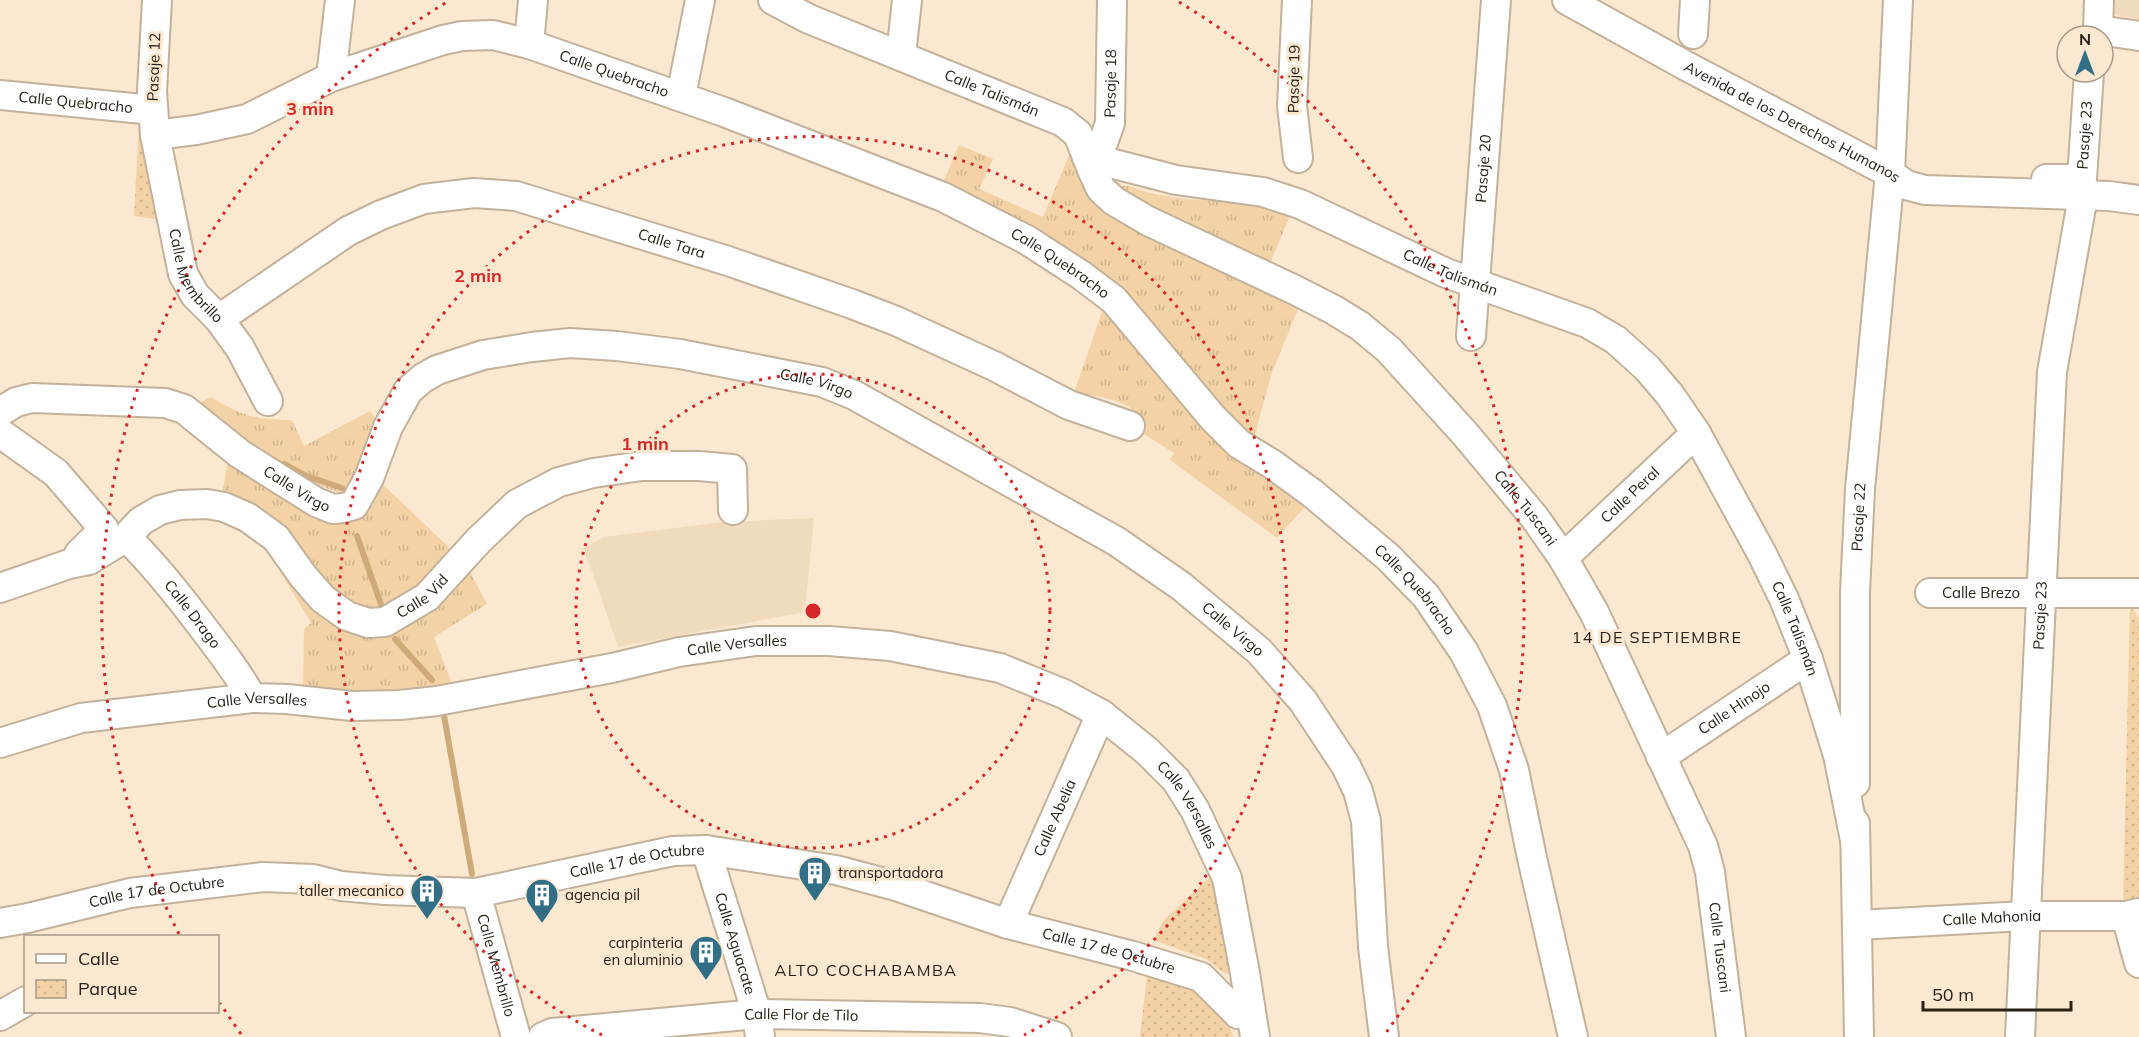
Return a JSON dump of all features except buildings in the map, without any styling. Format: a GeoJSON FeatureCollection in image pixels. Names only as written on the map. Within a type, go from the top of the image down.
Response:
{"type":"FeatureCollection","features":[{"type":"Feature","properties":{"kind":"street","name":"Pasaje 12"},"geometry":{"type":"LineString","coordinates":[[154,122],[152,91],[156,0]]}},
{"type":"Feature","properties":{"kind":"street"},"geometry":{"type":"LineString","coordinates":[[331,77],[340,0]]}},
{"type":"Feature","properties":{"kind":"street"},"geometry":{"type":"LineString","coordinates":[[529,44],[533,0]]}},
{"type":"Feature","properties":{"kind":"street"},"geometry":{"type":"LineString","coordinates":[[681,96],[700,0]]}},
{"type":"Feature","properties":{"kind":"street","name":"Calle Talismán"},"geometry":{"type":"LineString","coordinates":[[773,0],[809,18],[1063,122],[1078,134],[1087,157],[1176,180],[1263,192],[1300,204],[1446,273],[1587,323],[1616,340],[1647,368],[1696,434],[1784,599],[1808,659],[1838,755],[1855,840]]}},
{"type":"Feature","properties":{"kind":"street"},"geometry":{"type":"LineString","coordinates":[[901,55],[908,0]]}},
{"type":"Feature","properties":{"kind":"street","name":"Pasaje 18"},"geometry":{"type":"LineString","coordinates":[[1087,157],[1103,143],[1110,123],[1113,0]]}},
{"type":"Feature","properties":{"kind":"street","name":"Pasaje 19"},"geometry":{"type":"LineString","coordinates":[[1297,0],[1292,106],[1298,158]]}},
{"type":"Feature","properties":{"kind":"street","name":"Pasaje 20"},"geometry":{"type":"LineString","coordinates":[[1471,336],[1496,0]]}},
{"type":"Feature","properties":{"kind":"street","name":"Avenida de los Derechos Humanos"},"geometry":{"type":"LineString","coordinates":[[1567,0],[1690,68],[1890,173],[1906,185],[1925,190],[2109,196],[2139,200]]}},
{"type":"Feature","properties":{"kind":"street"},"geometry":{"type":"LineString","coordinates":[[1693,34],[1695,0]]}},
{"type":"Feature","properties":{"kind":"street","name":"Pasaje 22"},"geometry":{"type":"LineString","coordinates":[[1859,1037],[1855,840],[1855,592],[1860,489],[1890,173],[1898,0]]}},
{"type":"Feature","properties":{"kind":"street"},"geometry":{"type":"LineString","coordinates":[[2097,24],[2099,0]]}},
{"type":"Feature","properties":{"kind":"street"},"geometry":{"type":"LineString","coordinates":[[2115,34],[2139,36]]}},
{"type":"Feature","properties":{"kind":"street","name":"Calle Quebracho"},"geometry":{"type":"LineString","coordinates":[[0,95],[154,122],[213,128],[248,119],[331,77],[462,36],[493,35],[529,44],[681,96],[943,197],[1027,240],[1081,275],[1114,300],[1213,418],[1239,444],[1280,470],[1345,519],[1388,557],[1426,596],[1464,652],[1492,706],[1514,770],[1573,1037]]}},
{"type":"Feature","properties":{"kind":"street","name":"Pasaje 23"},"geometry":{"type":"LineString","coordinates":[[1992,193],[2026,178],[2082,179],[2088,84]]}},
{"type":"Feature","properties":{"kind":"street","name":"Calle Membrillo"},"geometry":{"type":"LineString","coordinates":[[154,122],[183,274],[195,296],[219,319],[240,348],[268,401]]}},
{"type":"Feature","properties":{"kind":"street","name":"Calle Tuscani"},"geometry":{"type":"LineString","coordinates":[[1087,157],[1101,189],[1114,201],[1148,221],[1176,232],[1334,310],[1360,326],[1389,350],[1466,435],[1535,518],[1563,558],[1594,612],[1703,846],[1710,872],[1731,1037]]}},
{"type":"Feature","properties":{"kind":"street","name":"Calle Tara"},"geometry":{"type":"LineString","coordinates":[[219,319],[348,231],[381,214],[424,199],[474,193],[516,196],[728,261],[852,304],[896,321],[984,361],[1069,405],[1130,426]]}},
{"type":"Feature","properties":{"kind":"street","name":"Pasaje 23"},"geometry":{"type":"LineString","coordinates":[[2020,1037],[2052,372],[2083,196]]}},
{"type":"Feature","properties":{"kind":"street","name":"Calle Virgo"},"geometry":{"type":"LineString","coordinates":[[0,412],[16,402],[32,398],[165,403],[184,409],[240,454],[316,502],[333,508],[344,508],[354,505],[369,478],[388,427],[408,391],[436,370],[483,355],[570,343],[617,346],[690,356],[822,382],[854,395],[1116,541],[1172,579],[1259,651],[1303,701],[1347,766],[1358,791],[1366,821],[1373,947],[1384,1037]]}},
{"type":"Feature","properties":{"kind":"street","name":"Calle Drago"},"geometry":{"type":"LineString","coordinates":[[0,433],[56,473],[115,533],[148,559],[240,676],[252,698]]}},
{"type":"Feature","properties":{"kind":"street","name":"Calle Peral"},"geometry":{"type":"LineString","coordinates":[[1563,558],[1696,434]]}},
{"type":"Feature","properties":{"kind":"street","name":"Calle Vid"},"geometry":{"type":"LineString","coordinates":[[0,588],[69,564],[89,560],[115,533],[160,510],[180,505],[207,504],[225,507],[247,517],[276,538],[303,576],[323,599],[347,616],[368,623],[385,622],[427,597],[479,540],[517,504],[559,482],[593,473],[642,466],[699,466],[732,469],[733,510]]}},
{"type":"Feature","properties":{"kind":"street","name":"Calle Brezo"},"geometry":{"type":"LineString","coordinates":[[1930,593],[2139,593]]}},
{"type":"Feature","properties":{"kind":"street","name":"Calle Versalles"},"geometry":{"type":"LineString","coordinates":[[0,743],[81,718],[252,698],[352,706],[400,705],[500,690],[690,650],[756,641],[829,641],[890,646],[1000,668],[1064,694],[1101,714],[1147,751],[1176,780],[1195,810],[1227,878],[1253,1026]]}},
{"type":"Feature","properties":{"kind":"street","name":"Calle Hinojo"},"geometry":{"type":"LineString","coordinates":[[1660,757],[1808,659]]}},
{"type":"Feature","properties":{"kind":"street","name":"Calle Abelia"},"geometry":{"type":"LineString","coordinates":[[1008,924],[1101,714]]}},
{"type":"Feature","properties":{"kind":"street","name":"Calle 17 de Octubre"},"geometry":{"type":"LineString","coordinates":[[0,923],[130,893],[263,877],[313,879],[341,886],[385,890],[476,893],[673,851],[706,850],[836,870],[896,886],[1008,924],[1133,956],[1201,977],[1253,1026]]}},
{"type":"Feature","properties":{"kind":"street","name":"Calle Aguacate"},"geometry":{"type":"LineString","coordinates":[[706,850],[758,1025]]}},
{"type":"Feature","properties":{"kind":"street","name":"Calle Membrillo"},"geometry":{"type":"LineString","coordinates":[[476,893],[516,1037]]}},
{"type":"Feature","properties":{"kind":"street"},"geometry":{"type":"LineString","coordinates":[[2133,914],[2139,963]]}},
{"type":"Feature","properties":{"kind":"street","name":"Calle Mahonia"},"geometry":{"type":"LineString","coordinates":[[1857,925],[2025,916],[2133,914]]}},
{"type":"Feature","properties":{"kind":"street"},"geometry":{"type":"LineString","coordinates":[[0,1016],[24,1002]]}},
{"type":"Feature","properties":{"kind":"street","name":"Calle Flor de Tilo"},"geometry":{"type":"LineString","coordinates":[[543,1037],[552,1033],[758,1025],[977,1027],[1010,1022],[1057,1037]]}},
{"type":"Feature","properties":{"kind":"shaded area"},"geometry":{"type":"Polygon","coordinates":[[[2110,0],[2139,0],[2139,19],[2119,16],[2112,12],[2110,0]]]}},
{"type":"Feature","properties":{"kind":"shaded area"},"geometry":{"type":"Polygon","coordinates":[[[814,518],[805,612],[618,647],[584,548],[604,537],[723,522],[814,518]]]}},
{"type":"Feature","properties":{"kind":"green space"},"geometry":{"type":"Polygon","coordinates":[[[139,126],[145,131],[169,221],[134,216],[139,126]]]}},
{"type":"Feature","properties":{"kind":"green space"},"geometry":{"type":"Polygon","coordinates":[[[1074,144],[1083,173],[1299,307],[1271,375],[1253,442],[1142,315],[940,190],[959,145],[993,159],[979,189],[1043,217],[1074,144]]]}},
{"type":"Feature","properties":{"kind":"green space"},"geometry":{"type":"Polygon","coordinates":[[[1118,186],[1128,186],[1183,199],[1223,201],[1255,199],[1291,213],[1269,266],[1133,207],[1118,186]]]}},
{"type":"Feature","properties":{"kind":"green space"},"geometry":{"type":"Polygon","coordinates":[[[1104,306],[1312,499],[1277,538],[1170,460],[1174,453],[1144,434],[1147,427],[1134,410],[1116,401],[1074,393],[1104,306]]]}},
{"type":"Feature","properties":{"kind":"green space"},"geometry":{"type":"Polygon","coordinates":[[[211,397],[250,416],[292,420],[304,446],[370,411],[378,422],[347,495],[297,478],[192,407],[211,397]]]}},
{"type":"Feature","properties":{"kind":"green space"},"geometry":{"type":"Polygon","coordinates":[[[228,457],[325,519],[340,524],[354,519],[376,478],[456,554],[393,611],[346,607],[222,498],[228,457]]]}},
{"type":"Feature","properties":{"kind":"green space"},"geometry":{"type":"Polygon","coordinates":[[[466,564],[487,604],[434,637],[452,684],[414,698],[303,694],[304,629],[311,623],[280,571],[289,565],[364,628],[466,564]]]}},
{"type":"Feature","properties":{"kind":"green space"},"geometry":{"type":"Polygon","coordinates":[[[2130,605],[2139,618],[2139,900],[2123,903],[2130,605]]]}},
{"type":"Feature","properties":{"kind":"green space"},"geometry":{"type":"Polygon","coordinates":[[[1211,876],[1227,940],[1229,974],[1224,973],[1206,959],[1153,940],[1163,921],[1211,876]]]}},
{"type":"Feature","properties":{"kind":"green space"},"geometry":{"type":"Polygon","coordinates":[[[1147,976],[1189,989],[1211,1000],[1228,1021],[1233,1037],[1140,1037],[1147,976]]]}},
{"type":"Feature","properties":{"kind":"waterway"},"geometry":{"type":"LineString","coordinates":[[284,464],[304,475],[342,488]]}},
{"type":"Feature","properties":{"kind":"waterway"},"geometry":{"type":"LineString","coordinates":[[357,536],[383,610]]}},
{"type":"Feature","properties":{"kind":"waterway"},"geometry":{"type":"LineString","coordinates":[[395,639],[432,680]]}},
{"type":"Feature","properties":{"kind":"waterway"},"geometry":{"type":"LineString","coordinates":[[443,710],[472,874]]}},
{"type":"Feature","properties":{"kind":"place","name":"transportadora"},"geometry":{"type":"Point","coordinates":[815,902]}},
{"type":"Feature","properties":{"kind":"place","name":"taller mecanico"},"geometry":{"type":"Point","coordinates":[427,920]}},
{"type":"Feature","properties":{"kind":"place","name":"agencia pil"},"geometry":{"type":"Point","coordinates":[542,924]}},
{"type":"Feature","properties":{"kind":"place","name":"carpinteria en aluminio"},"geometry":{"type":"Point","coordinates":[706,981]}},
{"type":"Feature","properties":{"kind":"district","name":"14 DE SEPTIEMBRE"},"geometry":{"type":"Point","coordinates":[1657,637]}},
{"type":"Feature","properties":{"kind":"district","name":"ALTO COCHABAMBA"},"geometry":{"type":"Point","coordinates":[866,970]}}]}
